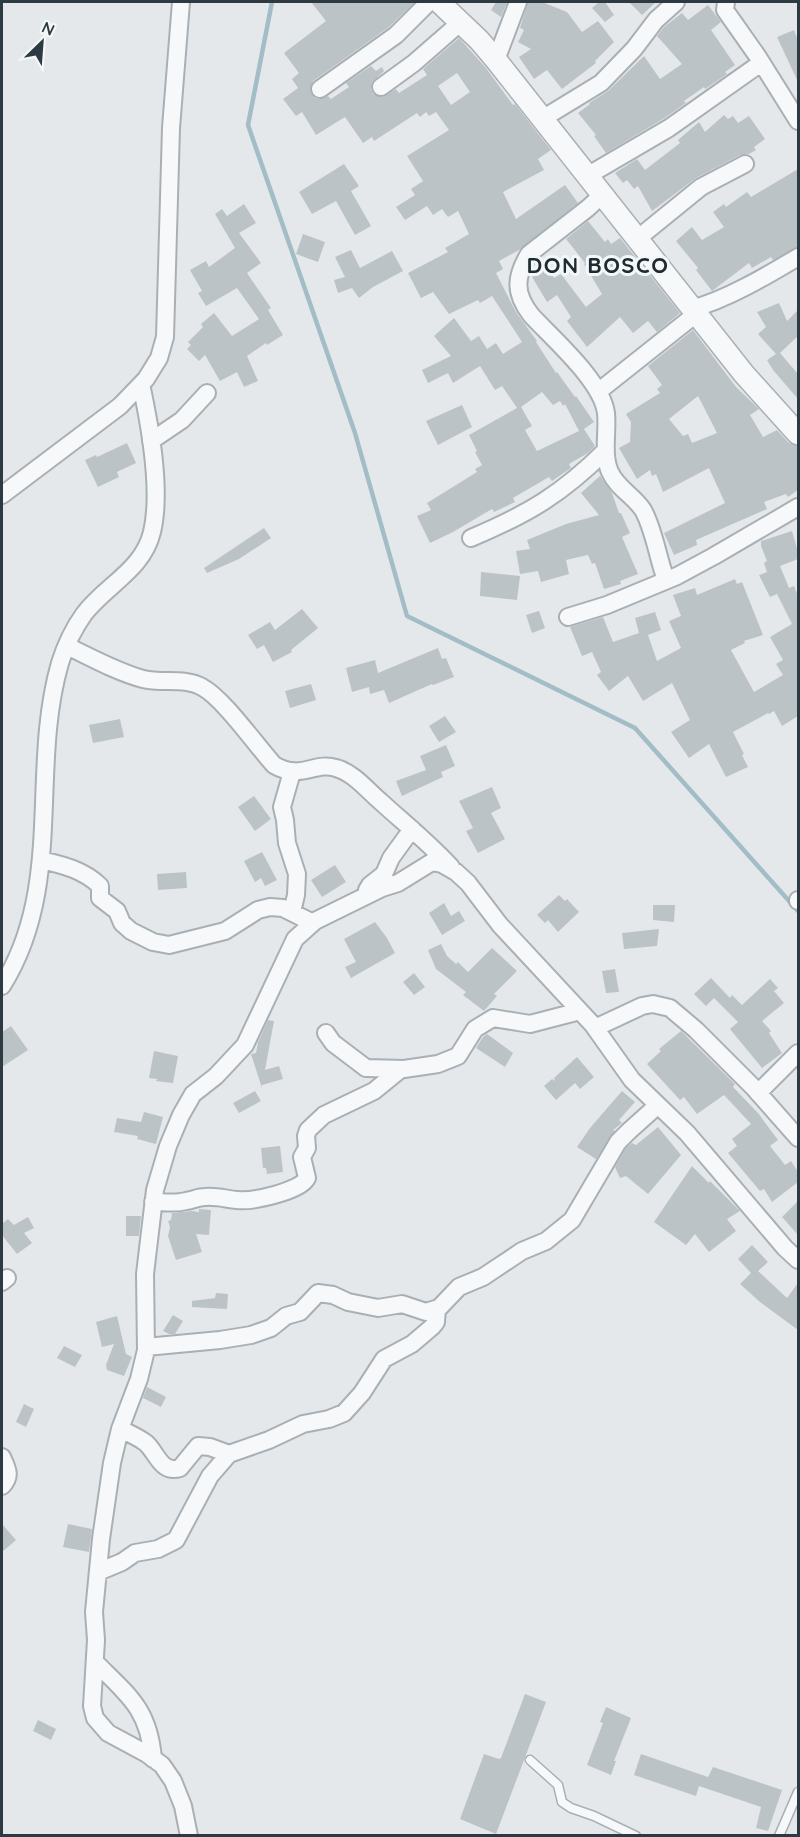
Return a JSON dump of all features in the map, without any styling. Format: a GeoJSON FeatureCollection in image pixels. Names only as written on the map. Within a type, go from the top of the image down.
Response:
{"type":"FeatureCollection","features":[{"type":"Feature","properties":{"kind":"street"},"geometry":{"type":"LineString","coordinates":[[2,495],[120,406],[146,379],[159,358],[165,337],[171,129],[182,2]]}},
{"type":"Feature","properties":{"kind":"street"},"geometry":{"type":"LineString","coordinates":[[320,89],[396,35],[429,2]]}},
{"type":"Feature","properties":{"kind":"street"},"geometry":{"type":"LineString","coordinates":[[439,2],[496,60],[744,374],[798,434]]}},
{"type":"Feature","properties":{"kind":"street"},"geometry":{"type":"LineString","coordinates":[[496,60],[518,2]]}},
{"type":"Feature","properties":{"kind":"street"},"geometry":{"type":"LineString","coordinates":[[542,119],[601,83],[634,49],[656,20],[676,2]]}},
{"type":"Feature","properties":{"kind":"street"},"geometry":{"type":"LineString","coordinates":[[726,2],[725,10],[761,63],[792,97],[798,121]]}},
{"type":"Feature","properties":{"kind":"street"},"geometry":{"type":"LineString","coordinates":[[381,87],[414,63],[461,22]]}},
{"type":"Feature","properties":{"kind":"street"},"geometry":{"type":"LineString","coordinates":[[587,176],[669,128],[761,63]]}},
{"type":"Feature","properties":{"kind":"street"},"geometry":{"type":"LineString","coordinates":[[637,239],[701,187],[745,164]]}},
{"type":"Feature","properties":{"kind":"street"},"geometry":{"type":"LineString","coordinates":[[602,195],[529,254],[522,264],[518,279],[521,302],[599,391],[606,411],[606,450],[609,470],[615,482],[642,508],[666,580]]}},
{"type":"Feature","properties":{"kind":"street"},"geometry":{"type":"LineString","coordinates":[[599,391],[694,311],[765,277],[798,257]]}},
{"type":"Feature","properties":{"kind":"street"},"geometry":{"type":"LineString","coordinates":[[2,986],[22,948],[38,882],[44,829],[46,752],[53,688],[67,646],[84,615],[127,575],[144,552],[152,533],[155,513],[154,469],[141,384]]}},
{"type":"Feature","properties":{"kind":"street"},"geometry":{"type":"LineString","coordinates":[[151,441],[182,420],[207,393]]}},
{"type":"Feature","properties":{"kind":"street"},"geometry":{"type":"LineString","coordinates":[[471,538],[528,512],[559,492],[606,450]]}},
{"type":"Feature","properties":{"kind":"street"},"geometry":{"type":"LineString","coordinates":[[568,617],[607,605],[666,580],[797,513]]}},
{"type":"Feature","properties":{"kind":"street"},"geometry":{"type":"LineString","coordinates":[[67,646],[142,679],[163,682],[179,681],[201,686],[216,697],[274,765],[283,770],[292,772],[336,767],[357,780],[430,844],[468,883],[500,926],[595,1028],[632,1080],[687,1133],[785,1248],[798,1260]]}},
{"type":"Feature","properties":{"kind":"street"},"geometry":{"type":"LineString","coordinates":[[292,772],[282,807],[286,843],[297,874],[292,912]]}},
{"type":"Feature","properties":{"kind":"street"},"geometry":{"type":"LineString","coordinates":[[366,896],[370,885],[384,874],[391,858],[412,829]]}},
{"type":"Feature","properties":{"kind":"street"},"geometry":{"type":"LineString","coordinates":[[41,860],[73,868],[88,876],[100,886],[100,898],[117,910],[124,926],[153,942],[169,945],[225,931],[258,910],[270,907],[283,908],[313,923]]}},
{"type":"Feature","properties":{"kind":"street"},"geometry":{"type":"LineString","coordinates":[[189,1836],[183,1806],[173,1781],[162,1765],[108,1733],[94,1718],[94,1612],[101,1539],[112,1463],[120,1429],[139,1379],[146,1347],[145,1274],[154,1190],[181,1115],[194,1094],[216,1076],[245,1045],[295,939],[313,923],[366,896],[398,883],[432,862],[442,864],[456,872]]}},
{"type":"Feature","properties":{"kind":"street"},"geometry":{"type":"LineString","coordinates":[[595,1028],[642,1006],[653,1004],[669,1008],[696,1030],[758,1093],[798,1138]]}},
{"type":"Feature","properties":{"kind":"street"},"geometry":{"type":"LineString","coordinates":[[326,1033],[333,1043],[366,1068],[401,1069],[438,1064],[458,1056],[476,1029],[493,1018],[530,1024],[580,1011]]}},
{"type":"Feature","properties":{"kind":"street"},"geometry":{"type":"LineString","coordinates":[[758,1093],[798,1053]]}},
{"type":"Feature","properties":{"kind":"street"},"geometry":{"type":"LineString","coordinates":[[153,1202],[183,1202],[203,1197],[247,1200],[296,1189],[307,1178],[303,1157],[307,1148],[306,1136],[309,1130],[324,1115],[374,1091],[401,1069]]}},
{"type":"Feature","properties":{"kind":"street"},"geometry":{"type":"LineString","coordinates":[[146,1347],[251,1335],[271,1328],[286,1316],[300,1312],[318,1293],[378,1308],[402,1304],[426,1312],[437,1309],[459,1287],[483,1277],[522,1251],[546,1241],[572,1220],[618,1142],[658,1105]]}},
{"type":"Feature","properties":{"kind":"street"},"geometry":{"type":"LineString","coordinates":[[98,1572],[122,1562],[135,1553],[158,1549],[174,1542],[210,1476],[229,1454],[269,1440],[303,1424],[329,1419],[344,1413],[362,1393],[384,1359],[412,1344],[432,1327],[436,1322],[437,1309]]}},
{"type":"Feature","properties":{"kind":"street"},"geometry":{"type":"LineString","coordinates":[[120,1429],[146,1443],[158,1461],[173,1469],[180,1468],[198,1446],[210,1447],[229,1454]]}},
{"type":"Feature","properties":{"kind":"street"},"geometry":{"type":"LineString","coordinates":[[2,1457],[8,1470],[8,1476],[2,1486]]}},
{"type":"Feature","properties":{"kind":"street"},"geometry":{"type":"LineString","coordinates":[[95,1662],[125,1692],[144,1716],[152,1742],[153,1759]]}},
{"type":"Feature","properties":{"kind":"lane"},"geometry":{"type":"LineString","coordinates":[[530,1760],[558,1785],[562,1802],[636,1836]]}},
{"type":"Feature","properties":{"kind":"lane"},"geometry":{"type":"LineString","coordinates":[[779,1836],[798,1792]]}},
{"type":"Feature","properties":{"kind":"building"},"geometry":{"type":"Polygon","coordinates":[[[311,2],[415,2],[389,27],[313,81],[310,91],[315,98],[322,99],[328,96],[331,99],[349,87],[346,83],[371,66],[376,71],[382,67],[384,71],[372,82],[373,94],[383,97],[396,89],[399,93],[427,75],[423,69],[459,38],[486,68],[513,105],[515,104],[551,150],[538,159],[544,170],[503,192],[516,219],[565,185],[578,203],[519,250],[499,261],[503,269],[496,273],[516,312],[556,373],[594,422],[584,429],[595,446],[569,464],[571,468],[552,481],[549,477],[513,498],[515,502],[494,512],[492,509],[430,543],[417,516],[431,510],[427,503],[477,472],[475,469],[482,465],[469,435],[517,408],[502,386],[495,390],[480,366],[453,383],[448,373],[428,383],[422,370],[451,356],[434,336],[454,318],[471,341],[479,336],[487,349],[496,343],[503,354],[522,342],[492,296],[480,303],[478,300],[449,314],[433,292],[421,298],[408,273],[448,252],[445,248],[469,234],[458,211],[448,217],[442,209],[433,215],[427,206],[405,220],[396,207],[415,195],[411,189],[423,181],[407,156],[449,130],[436,112],[429,116],[426,112],[420,117],[417,113],[374,141],[372,137],[363,143],[345,117],[316,135],[302,112],[296,116],[283,99],[298,88],[292,79],[299,73],[284,53],[326,21],[311,2]],[[457,73],[438,86],[451,105],[470,92],[457,73]],[[542,392],[521,407],[532,426],[525,430],[537,451],[579,431],[565,404],[563,406],[560,401],[553,405],[542,392]]]}},
{"type":"Feature","properties":{"kind":"building"},"geometry":{"type":"Polygon","coordinates":[[[496,2],[507,2],[501,17],[491,10],[496,2]]]}},
{"type":"Feature","properties":{"kind":"building"},"geometry":{"type":"Polygon","coordinates":[[[528,2],[542,2],[567,12],[582,32],[598,21],[614,42],[595,61],[596,63],[562,89],[547,70],[534,79],[519,57],[531,49],[518,42],[524,30],[520,28],[528,2]]]}},
{"type":"Feature","properties":{"kind":"building"},"geometry":{"type":"Polygon","coordinates":[[[599,2],[605,2],[614,15],[605,22],[592,8],[599,2]]]}},
{"type":"Feature","properties":{"kind":"building"},"geometry":{"type":"Polygon","coordinates":[[[629,2],[656,2],[642,15],[629,2]]]}},
{"type":"Feature","properties":{"kind":"building"},"geometry":{"type":"Polygon","coordinates":[[[708,5],[721,22],[711,30],[735,65],[725,72],[727,74],[684,101],[686,103],[663,119],[606,153],[594,136],[596,135],[578,113],[608,91],[644,56],[660,79],[682,64],[657,36],[664,27],[682,13],[688,20],[708,5]]]}},
{"type":"Feature","properties":{"kind":"building"},"geometry":{"type":"Polygon","coordinates":[[[794,30],[798,40],[798,82],[777,37],[794,30]]]}},
{"type":"Feature","properties":{"kind":"building"},"geometry":{"type":"Polygon","coordinates":[[[724,115],[728,119],[733,116],[738,123],[749,116],[765,139],[754,147],[756,150],[740,155],[696,178],[652,211],[638,186],[634,189],[627,180],[623,183],[615,173],[637,159],[645,170],[680,143],[678,140],[699,122],[705,132],[724,115]]]}},
{"type":"Feature","properties":{"kind":"building"},"geometry":{"type":"Polygon","coordinates":[[[344,164],[359,186],[351,191],[371,226],[355,235],[336,201],[312,214],[299,192],[344,164]]]}},
{"type":"Feature","properties":{"kind":"building"},"geometry":{"type":"Polygon","coordinates":[[[798,169],[798,247],[773,260],[771,257],[752,268],[749,263],[712,291],[696,270],[698,268],[676,241],[692,227],[702,240],[724,227],[713,212],[724,204],[726,207],[747,192],[751,197],[798,169]]]}},
{"type":"Feature","properties":{"kind":"building"},"geometry":{"type":"Polygon","coordinates":[[[244,204],[256,223],[239,233],[261,263],[247,273],[271,308],[268,310],[283,335],[247,356],[258,381],[244,387],[237,372],[220,381],[205,355],[199,361],[187,349],[191,345],[188,342],[203,327],[201,324],[214,313],[232,336],[259,319],[237,288],[206,306],[198,293],[202,291],[190,270],[206,261],[209,267],[235,248],[215,214],[222,209],[227,216],[244,204]]]}},
{"type":"Feature","properties":{"kind":"building"},"geometry":{"type":"Polygon","coordinates":[[[588,221],[605,242],[608,239],[611,244],[620,238],[680,313],[657,332],[648,321],[633,333],[620,317],[587,347],[567,321],[571,317],[557,295],[547,302],[532,277],[548,268],[554,278],[561,274],[586,307],[602,294],[585,263],[566,239],[588,221]]]}},
{"type":"Feature","properties":{"kind":"building"},"geometry":{"type":"Polygon","coordinates":[[[303,234],[325,242],[318,262],[296,254],[303,234]]]}},
{"type":"Feature","properties":{"kind":"building"},"geometry":{"type":"Polygon","coordinates":[[[351,250],[360,268],[392,251],[403,271],[373,287],[359,298],[352,288],[338,293],[334,280],[345,277],[335,257],[351,250]]]}},
{"type":"Feature","properties":{"kind":"building"},"geometry":{"type":"Polygon","coordinates":[[[779,303],[787,321],[798,310],[798,336],[780,353],[798,374],[798,399],[773,370],[767,360],[776,354],[758,334],[766,327],[757,312],[779,303]]]}},
{"type":"Feature","properties":{"kind":"building"},"geometry":{"type":"Polygon","coordinates":[[[693,330],[736,387],[759,409],[750,415],[763,437],[777,430],[789,443],[798,446],[798,490],[788,497],[786,494],[764,502],[767,509],[696,540],[697,545],[674,555],[664,533],[725,503],[709,468],[663,492],[656,474],[652,476],[650,470],[637,479],[619,448],[630,442],[631,422],[626,414],[660,393],[657,389],[662,385],[648,366],[693,330]],[[698,396],[669,419],[683,436],[688,434],[692,443],[717,433],[698,396]]]}},
{"type":"Feature","properties":{"kind":"building"},"geometry":{"type":"Polygon","coordinates":[[[462,405],[472,427],[438,445],[426,421],[462,405]]]}},
{"type":"Feature","properties":{"kind":"building"},"geometry":{"type":"Polygon","coordinates":[[[127,443],[136,463],[117,472],[119,477],[98,487],[85,460],[127,443]]]}},
{"type":"Feature","properties":{"kind":"building"},"geometry":{"type":"Polygon","coordinates":[[[600,476],[612,493],[619,513],[630,533],[622,537],[638,574],[620,581],[621,584],[604,589],[595,563],[592,564],[588,555],[566,560],[569,574],[541,582],[538,571],[520,574],[516,551],[530,549],[527,540],[566,524],[599,515],[581,493],[600,476]]]}},
{"type":"Feature","properties":{"kind":"building"},"geometry":{"type":"Polygon","coordinates":[[[264,528],[271,538],[239,559],[207,573],[204,568],[264,528]]]}},
{"type":"Feature","properties":{"kind":"building"},"geometry":{"type":"Polygon","coordinates":[[[792,531],[798,559],[780,566],[789,588],[794,586],[798,596],[798,716],[782,726],[774,711],[733,732],[748,767],[726,777],[709,744],[689,758],[671,732],[690,720],[672,683],[643,701],[628,676],[609,691],[597,675],[601,672],[592,652],[582,656],[570,627],[603,617],[613,642],[639,633],[635,618],[655,612],[661,630],[648,635],[657,661],[681,648],[669,621],[681,616],[673,595],[695,588],[697,595],[735,579],[737,584],[742,582],[763,635],[744,641],[745,643],[731,650],[754,692],[783,675],[776,664],[783,660],[770,637],[792,624],[777,594],[770,597],[759,575],[767,572],[764,563],[767,561],[761,541],[792,531]]]}},
{"type":"Feature","properties":{"kind":"building"},"geometry":{"type":"Polygon","coordinates":[[[481,572],[520,576],[517,600],[480,596],[481,572]]]}},
{"type":"Feature","properties":{"kind":"building"},"geometry":{"type":"Polygon","coordinates":[[[302,609],[318,628],[291,650],[292,652],[273,662],[264,645],[257,649],[248,635],[270,622],[275,630],[302,609]]]}},
{"type":"Feature","properties":{"kind":"building"},"geometry":{"type":"Polygon","coordinates":[[[539,611],[545,628],[532,633],[526,615],[539,611]]]}},
{"type":"Feature","properties":{"kind":"building"},"geometry":{"type":"Polygon","coordinates":[[[438,648],[442,659],[446,658],[454,677],[389,703],[384,690],[370,694],[369,687],[352,692],[346,668],[375,660],[378,673],[438,648]]]}},
{"type":"Feature","properties":{"kind":"building"},"geometry":{"type":"Polygon","coordinates":[[[311,684],[316,700],[290,708],[285,691],[311,684]]]}},
{"type":"Feature","properties":{"kind":"building"},"geometry":{"type":"Polygon","coordinates":[[[445,716],[456,732],[439,742],[429,726],[445,716]]]}},
{"type":"Feature","properties":{"kind":"building"},"geometry":{"type":"Polygon","coordinates":[[[120,719],[124,737],[93,743],[89,725],[120,719]]]}},
{"type":"Feature","properties":{"kind":"building"},"geometry":{"type":"Polygon","coordinates":[[[446,745],[455,766],[441,772],[443,777],[402,796],[396,781],[426,770],[420,756],[446,745]]]}},
{"type":"Feature","properties":{"kind":"building"},"geometry":{"type":"Polygon","coordinates":[[[492,787],[501,808],[491,813],[505,839],[478,853],[466,831],[473,828],[459,801],[492,787]]]}},
{"type":"Feature","properties":{"kind":"building"},"geometry":{"type":"Polygon","coordinates":[[[254,796],[271,819],[255,831],[238,807],[254,796]]]}},
{"type":"Feature","properties":{"kind":"building"},"geometry":{"type":"Polygon","coordinates":[[[262,852],[277,880],[265,886],[261,878],[255,882],[244,861],[262,852]]]}},
{"type":"Feature","properties":{"kind":"building"},"geometry":{"type":"Polygon","coordinates":[[[335,865],[346,882],[322,897],[311,880],[335,865]]]}},
{"type":"Feature","properties":{"kind":"building"},"geometry":{"type":"Polygon","coordinates":[[[186,872],[187,888],[158,890],[157,874],[186,872]]]}},
{"type":"Feature","properties":{"kind":"building"},"geometry":{"type":"Polygon","coordinates":[[[559,895],[565,901],[567,899],[579,912],[558,932],[548,920],[545,923],[537,915],[559,895]]]}},
{"type":"Feature","properties":{"kind":"building"},"geometry":{"type":"Polygon","coordinates":[[[444,903],[451,916],[459,911],[465,921],[442,935],[429,913],[444,903]]]}},
{"type":"Feature","properties":{"kind":"building"},"geometry":{"type":"Polygon","coordinates":[[[653,905],[675,905],[674,922],[653,920],[653,905]]]}},
{"type":"Feature","properties":{"kind":"building"},"geometry":{"type":"Polygon","coordinates":[[[375,922],[395,953],[351,978],[345,967],[356,962],[344,939],[375,922]]]}},
{"type":"Feature","properties":{"kind":"building"},"geometry":{"type":"Polygon","coordinates":[[[659,929],[657,946],[624,949],[622,933],[659,929]]]}},
{"type":"Feature","properties":{"kind":"building"},"geometry":{"type":"Polygon","coordinates":[[[441,944],[447,956],[456,964],[458,962],[468,972],[492,948],[517,971],[494,994],[497,996],[484,1011],[463,995],[466,992],[436,969],[428,950],[441,944]]]}},
{"type":"Feature","properties":{"kind":"building"},"geometry":{"type":"Polygon","coordinates":[[[615,969],[619,992],[606,993],[602,971],[615,969]]]}},
{"type":"Feature","properties":{"kind":"building"},"geometry":{"type":"Polygon","coordinates":[[[414,973],[425,987],[414,995],[403,982],[414,973]]]}},
{"type":"Feature","properties":{"kind":"building"},"geometry":{"type":"Polygon","coordinates":[[[711,978],[730,998],[732,995],[742,1005],[770,979],[778,988],[774,991],[784,1003],[762,1021],[771,1031],[769,1033],[782,1053],[762,1068],[730,1029],[738,1022],[714,998],[706,1006],[694,994],[711,978]]]}},
{"type":"Feature","properties":{"kind":"building"},"geometry":{"type":"Polygon","coordinates":[[[268,1020],[274,1021],[265,1070],[279,1066],[283,1079],[262,1085],[262,1088],[251,1054],[256,1053],[258,1042],[268,1020]]]}},
{"type":"Feature","properties":{"kind":"building"},"geometry":{"type":"Polygon","coordinates":[[[11,1026],[28,1050],[2,1067],[2,1032],[11,1026]]]}},
{"type":"Feature","properties":{"kind":"building"},"geometry":{"type":"Polygon","coordinates":[[[681,1031],[735,1084],[733,1087],[758,1113],[778,1140],[770,1146],[785,1165],[791,1161],[798,1172],[798,1182],[772,1202],[764,1189],[760,1191],[728,1153],[737,1146],[732,1139],[751,1124],[724,1095],[697,1114],[684,1097],[680,1100],[647,1064],[661,1051],[659,1049],[681,1031]]]}},
{"type":"Feature","properties":{"kind":"building"},"geometry":{"type":"Polygon","coordinates":[[[487,1034],[513,1053],[505,1067],[476,1048],[487,1034]]]}},
{"type":"Feature","properties":{"kind":"building"},"geometry":{"type":"Polygon","coordinates":[[[154,1051],[178,1056],[173,1083],[149,1078],[154,1051]]]}},
{"type":"Feature","properties":{"kind":"building"},"geometry":{"type":"Polygon","coordinates":[[[577,1057],[594,1077],[580,1089],[575,1083],[556,1100],[544,1086],[552,1079],[555,1081],[554,1078],[577,1057]]]}},
{"type":"Feature","properties":{"kind":"building"},"geometry":{"type":"Polygon","coordinates":[[[255,1091],[261,1101],[239,1113],[233,1103],[255,1091]]]}},
{"type":"Feature","properties":{"kind":"building"},"geometry":{"type":"Polygon","coordinates":[[[622,1091],[635,1102],[619,1120],[622,1123],[613,1130],[615,1131],[596,1159],[577,1147],[622,1091]]]}},
{"type":"Feature","properties":{"kind":"building"},"geometry":{"type":"Polygon","coordinates":[[[144,1112],[163,1117],[156,1144],[137,1139],[138,1136],[114,1132],[117,1118],[141,1122],[144,1112]]]}},
{"type":"Feature","properties":{"kind":"building"},"geometry":{"type":"Polygon","coordinates":[[[658,1127],[681,1155],[648,1194],[626,1176],[620,1178],[615,1167],[626,1148],[632,1143],[636,1145],[658,1127]]]}},
{"type":"Feature","properties":{"kind":"building"},"geometry":{"type":"Polygon","coordinates":[[[280,1146],[283,1172],[267,1174],[266,1168],[263,1168],[261,1148],[280,1146]]]}},
{"type":"Feature","properties":{"kind":"building"},"geometry":{"type":"Polygon","coordinates":[[[692,1166],[740,1211],[727,1219],[736,1231],[709,1252],[695,1234],[686,1245],[654,1222],[692,1166]]]}},
{"type":"Feature","properties":{"kind":"building"},"geometry":{"type":"Polygon","coordinates":[[[798,1201],[798,1235],[782,1217],[798,1201]]]}},
{"type":"Feature","properties":{"kind":"building"},"geometry":{"type":"Polygon","coordinates":[[[199,1209],[211,1210],[209,1235],[196,1234],[202,1252],[176,1260],[168,1236],[170,1227],[168,1221],[171,1220],[172,1213],[199,1212],[199,1209]]]}},
{"type":"Feature","properties":{"kind":"building"},"geometry":{"type":"Polygon","coordinates":[[[126,1216],[141,1216],[139,1236],[126,1236],[126,1216]]]}},
{"type":"Feature","properties":{"kind":"building"},"geometry":{"type":"Polygon","coordinates":[[[28,1217],[34,1228],[24,1233],[32,1243],[17,1254],[2,1235],[2,1224],[8,1219],[14,1225],[28,1217]]]}},
{"type":"Feature","properties":{"kind":"building"},"geometry":{"type":"Polygon","coordinates":[[[752,1245],[768,1262],[758,1271],[787,1298],[798,1283],[798,1330],[740,1284],[751,1273],[738,1259],[752,1245]]]}},
{"type":"Feature","properties":{"kind":"building"},"geometry":{"type":"Polygon","coordinates":[[[216,1293],[228,1294],[227,1309],[192,1307],[192,1301],[215,1298],[216,1293]]]}},
{"type":"Feature","properties":{"kind":"building"},"geometry":{"type":"Polygon","coordinates":[[[173,1315],[183,1321],[175,1334],[169,1334],[163,1331],[173,1315]]]}},
{"type":"Feature","properties":{"kind":"building"},"geometry":{"type":"Polygon","coordinates":[[[117,1316],[126,1354],[132,1357],[124,1376],[107,1370],[106,1365],[114,1344],[102,1347],[96,1322],[117,1316]]]}},
{"type":"Feature","properties":{"kind":"building"},"geometry":{"type":"Polygon","coordinates":[[[64,1346],[82,1355],[75,1367],[57,1358],[64,1346]]]}},
{"type":"Feature","properties":{"kind":"building"},"geometry":{"type":"Polygon","coordinates":[[[147,1387],[166,1397],[161,1407],[143,1398],[147,1387]]]}},
{"type":"Feature","properties":{"kind":"building"},"geometry":{"type":"Polygon","coordinates":[[[24,1404],[34,1409],[26,1427],[16,1422],[24,1404]]]}},
{"type":"Feature","properties":{"kind":"building"},"geometry":{"type":"Polygon","coordinates":[[[2,1524],[16,1540],[2,1552],[2,1524]]]}},
{"type":"Feature","properties":{"kind":"building"},"geometry":{"type":"Polygon","coordinates":[[[68,1524],[92,1529],[89,1552],[63,1547],[68,1524]]]}},
{"type":"Feature","properties":{"kind":"building"},"geometry":{"type":"Polygon","coordinates":[[[525,1694],[546,1702],[496,1834],[460,1819],[484,1754],[501,1758],[525,1694]]]}},
{"type":"Feature","properties":{"kind":"building"},"geometry":{"type":"Polygon","coordinates":[[[606,1707],[631,1718],[614,1761],[616,1761],[611,1775],[587,1765],[603,1723],[600,1722],[606,1707]]]}},
{"type":"Feature","properties":{"kind":"building"},"geometry":{"type":"Polygon","coordinates":[[[38,1720],[56,1729],[51,1740],[33,1731],[38,1720]]]}},
{"type":"Feature","properties":{"kind":"building"},"geometry":{"type":"Polygon","coordinates":[[[641,1754],[708,1777],[713,1767],[782,1790],[768,1831],[756,1828],[761,1807],[699,1786],[696,1796],[634,1775],[641,1754]]]}},
{"type":"Feature","properties":{"kind":"waterway"},"geometry":{"type":"LineString","coordinates":[[272,2],[248,125],[355,433],[407,616],[635,728],[798,911]]}},
{"type":"Feature","properties":{"kind":"district","name":"DON BOSCO"},"geometry":{"type":"Point","coordinates":[598,265]}}]}
